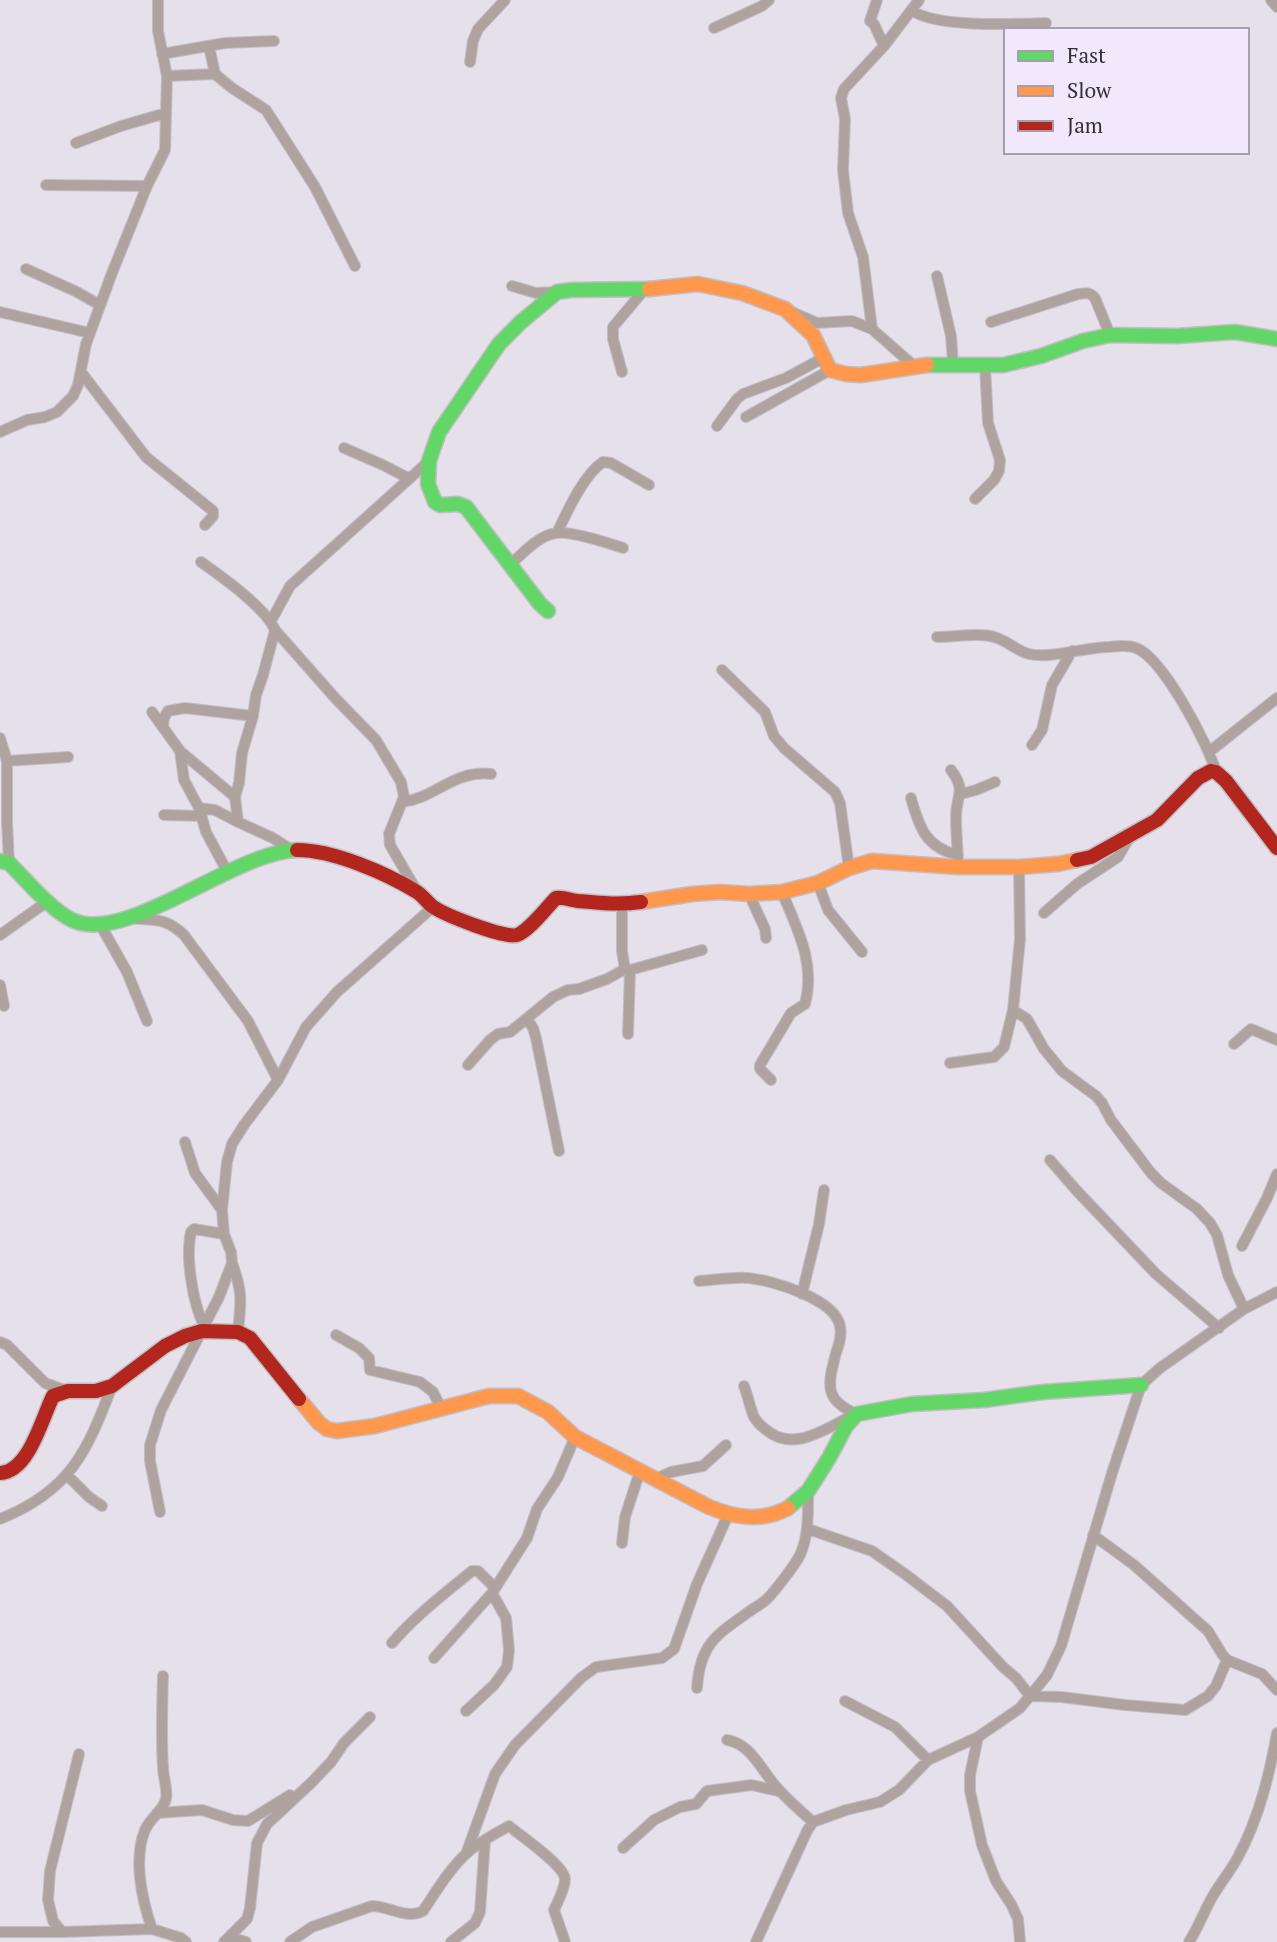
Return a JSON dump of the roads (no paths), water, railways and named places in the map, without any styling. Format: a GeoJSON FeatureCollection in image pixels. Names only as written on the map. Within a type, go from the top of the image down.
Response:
{"type":"FeatureCollection","features":[{"type":"Feature","properties":{"kind":"street"},"geometry":{"type":"LineString","coordinates":[[0,432],[27,420],[45,418],[57,412],[73,396],[90,333],[112,272],[165,150],[167,76],[158,31],[158,0]]}},
{"type":"Feature","properties":{"kind":"street"},"geometry":{"type":"LineString","coordinates":[[470,62],[478,29],[505,0]]}},
{"type":"Feature","properties":{"kind":"street"},"geometry":{"type":"LineString","coordinates":[[714,28],[762,6],[769,0]]}},
{"type":"Feature","properties":{"kind":"street"},"geometry":{"type":"LineString","coordinates":[[877,0],[870,20],[884,46]]}},
{"type":"Feature","properties":{"kind":"street"},"geometry":{"type":"LineString","coordinates":[[872,330],[863,257],[848,213],[843,170],[845,120],[841,98],[844,89],[884,46],[919,0]]}},
{"type":"Feature","properties":{"kind":"street"},"geometry":{"type":"LineString","coordinates":[[1270,0],[1277,7]]}},
{"type":"Feature","properties":{"kind":"street"},"geometry":{"type":"LineString","coordinates":[[912,10],[928,18],[982,24],[1046,23]]}},
{"type":"Feature","properties":{"kind":"street"},"geometry":{"type":"LineString","coordinates":[[162,54],[209,46],[274,41]]}},
{"type":"Feature","properties":{"kind":"street"},"geometry":{"type":"LineString","coordinates":[[209,46],[215,74],[266,110],[315,187],[355,266]]}},
{"type":"Feature","properties":{"kind":"street"},"geometry":{"type":"LineString","coordinates":[[167,76],[215,74]]}},
{"type":"Feature","properties":{"kind":"street"},"geometry":{"type":"LineString","coordinates":[[76,143],[166,113]]}},
{"type":"Feature","properties":{"kind":"street"},"geometry":{"type":"LineString","coordinates":[[46,185],[148,186]]}},
{"type":"Feature","properties":{"kind":"street"},"geometry":{"type":"LineString","coordinates":[[26,269],[100,305]]}},
{"type":"Feature","properties":{"kind":"street"},"geometry":{"type":"LineString","coordinates":[[937,276],[951,336],[953,364]]}},
{"type":"Feature","properties":{"kind":"street"},"geometry":{"type":"LineString","coordinates":[[512,286],[536,293],[644,290],[698,284],[719,287],[742,293],[817,323],[852,321],[872,330],[914,366]]}},
{"type":"Feature","properties":{"kind":"street"},"geometry":{"type":"LineString","coordinates":[[622,372],[612,327],[644,290]]}},
{"type":"Feature","properties":{"kind":"street"},"geometry":{"type":"LineString","coordinates":[[548,611],[466,507],[458,504],[440,506],[435,502],[428,484],[429,461],[439,432],[499,344],[557,292]]}},
{"type":"Feature","properties":{"kind":"street"},"geometry":{"type":"LineString","coordinates":[[991,322],[1086,293],[1095,298],[1110,335]]}},
{"type":"Feature","properties":{"kind":"street"},"geometry":{"type":"LineString","coordinates":[[785,309],[813,335],[827,364],[846,374],[861,375],[914,366],[1003,365],[1110,335],[1177,336],[1235,332],[1277,340]]}},
{"type":"Feature","properties":{"kind":"street"},"geometry":{"type":"LineString","coordinates":[[0,312],[90,333]]}},
{"type":"Feature","properties":{"kind":"street"},"geometry":{"type":"LineString","coordinates":[[746,418],[827,364]]}},
{"type":"Feature","properties":{"kind":"street"},"geometry":{"type":"LineString","coordinates":[[717,426],[743,394],[827,364]]}},
{"type":"Feature","properties":{"kind":"street"},"geometry":{"type":"LineString","coordinates":[[975,499],[994,480],[999,471],[1000,460],[988,423],[985,366]]}},
{"type":"Feature","properties":{"kind":"street"},"geometry":{"type":"LineString","coordinates":[[81,372],[146,457],[213,511],[213,516],[205,525]]}},
{"type":"Feature","properties":{"kind":"street"},"geometry":{"type":"LineString","coordinates":[[344,448],[408,478]]}},
{"type":"Feature","properties":{"kind":"street"},"geometry":{"type":"LineString","coordinates":[[238,822],[235,797],[242,753],[256,695],[264,675],[273,625],[290,586],[429,461]]}},
{"type":"Feature","properties":{"kind":"street"},"geometry":{"type":"LineString","coordinates":[[557,533],[597,465],[603,462],[611,463],[649,485]]}},
{"type":"Feature","properties":{"kind":"street"},"geometry":{"type":"LineString","coordinates":[[510,565],[543,538],[557,533],[598,540],[623,548]]}},
{"type":"Feature","properties":{"kind":"street"},"geometry":{"type":"LineString","coordinates":[[201,562],[226,580],[273,625],[336,699],[376,740],[401,782],[404,797],[389,834],[390,845],[419,893],[433,907],[463,921],[505,935],[515,936],[524,931],[556,898],[563,897],[622,905],[692,894],[782,892],[818,883],[849,868],[872,861],[958,861],[1019,867],[1058,864],[1091,857],[1157,820],[1198,778],[1211,771],[1216,772]]}},
{"type":"Feature","properties":{"kind":"street"},"geometry":{"type":"LineString","coordinates":[[937,637],[991,636],[1028,654],[1134,647],[1149,655],[1190,715],[1216,772],[1226,781],[1277,848]]}},
{"type":"Feature","properties":{"kind":"street"},"geometry":{"type":"LineString","coordinates":[[1032,745],[1042,730],[1052,685],[1072,651]]}},
{"type":"Feature","properties":{"kind":"street"},"geometry":{"type":"LineString","coordinates":[[722,670],[765,712],[774,736],[784,748],[835,792],[840,803],[849,868]]}},
{"type":"Feature","properties":{"kind":"street"},"geometry":{"type":"LineString","coordinates":[[1209,752],[1277,698]]}},
{"type":"Feature","properties":{"kind":"street"},"geometry":{"type":"LineString","coordinates":[[163,726],[168,711],[185,708],[253,716]]}},
{"type":"Feature","properties":{"kind":"street"},"geometry":{"type":"LineString","coordinates":[[152,712],[180,751],[235,797]]}},
{"type":"Feature","properties":{"kind":"street"},"geometry":{"type":"LineString","coordinates":[[0,738],[7,761],[5,862],[61,914],[75,922],[101,926],[130,918],[258,859],[292,850],[311,850],[345,859],[419,893]]}},
{"type":"Feature","properties":{"kind":"street"},"geometry":{"type":"LineString","coordinates":[[180,751],[184,780],[200,812],[206,832],[228,873]]}},
{"type":"Feature","properties":{"kind":"street"},"geometry":{"type":"LineString","coordinates":[[7,761],[68,757]]}},
{"type":"Feature","properties":{"kind":"street"},"geometry":{"type":"LineString","coordinates":[[951,770],[958,780],[961,794],[956,813],[958,861]]}},
{"type":"Feature","properties":{"kind":"street"},"geometry":{"type":"LineString","coordinates":[[402,802],[413,801],[463,776],[478,772],[491,774]]}},
{"type":"Feature","properties":{"kind":"street"},"geometry":{"type":"LineString","coordinates":[[961,794],[995,782]]}},
{"type":"Feature","properties":{"kind":"street"},"geometry":{"type":"LineString","coordinates":[[911,798],[917,819],[926,835],[935,846],[958,861]]}},
{"type":"Feature","properties":{"kind":"street"},"geometry":{"type":"LineString","coordinates":[[164,816],[215,810],[292,850]]}},
{"type":"Feature","properties":{"kind":"street"},"geometry":{"type":"LineString","coordinates":[[1044,914],[1077,884],[1118,857],[1129,837]]}},
{"type":"Feature","properties":{"kind":"street"},"geometry":{"type":"LineString","coordinates":[[950,1063],[994,1057],[1004,1047],[1013,1010],[1020,939],[1019,867]]}},
{"type":"Feature","properties":{"kind":"street"},"geometry":{"type":"LineString","coordinates":[[818,883],[828,910],[862,953]]}},
{"type":"Feature","properties":{"kind":"street"},"geometry":{"type":"LineString","coordinates":[[771,1080],[760,1069],[760,1065],[791,1013],[805,1004],[808,991],[806,952],[782,892]]}},
{"type":"Feature","properties":{"kind":"street"},"geometry":{"type":"LineString","coordinates":[[749,894],[765,929],[766,938]]}},
{"type":"Feature","properties":{"kind":"street"},"geometry":{"type":"LineString","coordinates":[[0,935],[48,901]]}},
{"type":"Feature","properties":{"kind":"street"},"geometry":{"type":"LineString","coordinates":[[622,905],[622,951],[628,970],[628,1034]]}},
{"type":"Feature","properties":{"kind":"street"},"geometry":{"type":"LineString","coordinates":[[238,1332],[242,1298],[224,1234],[222,1210],[232,1144],[278,1080],[306,1027],[337,992],[433,907]]}},
{"type":"Feature","properties":{"kind":"street"},"geometry":{"type":"LineString","coordinates":[[130,918],[163,920],[184,935],[248,1021],[278,1080]]}},
{"type":"Feature","properties":{"kind":"street"},"geometry":{"type":"LineString","coordinates":[[101,926],[127,972],[147,1021]]}},
{"type":"Feature","properties":{"kind":"street"},"geometry":{"type":"LineString","coordinates":[[468,1065],[490,1040],[498,1034],[510,1032],[553,997],[628,970],[702,950]]}},
{"type":"Feature","properties":{"kind":"street"},"geometry":{"type":"LineString","coordinates":[[0,985],[4,1006]]}},
{"type":"Feature","properties":{"kind":"street"},"geometry":{"type":"LineString","coordinates":[[1013,1010],[1027,1019],[1044,1049],[1062,1071],[1102,1103],[1111,1120],[1151,1173],[1197,1209],[1210,1223],[1228,1275],[1244,1309]]}},
{"type":"Feature","properties":{"kind":"street"},"geometry":{"type":"LineString","coordinates":[[527,1019],[536,1038],[559,1151]]}},
{"type":"Feature","properties":{"kind":"street"},"geometry":{"type":"LineString","coordinates":[[1234,1044],[1251,1029],[1277,1040]]}},
{"type":"Feature","properties":{"kind":"street"},"geometry":{"type":"LineString","coordinates":[[185,1142],[195,1173],[222,1210]]}},
{"type":"Feature","properties":{"kind":"street"},"geometry":{"type":"LineString","coordinates":[[1050,1160],[1156,1274],[1219,1328]]}},
{"type":"Feature","properties":{"kind":"street"},"geometry":{"type":"LineString","coordinates":[[1242,1246],[1277,1174]]}},
{"type":"Feature","properties":{"kind":"street"},"geometry":{"type":"LineString","coordinates":[[802,1294],[820,1224],[824,1190]]}},
{"type":"Feature","properties":{"kind":"street"},"geometry":{"type":"LineString","coordinates":[[203,1329],[191,1272],[191,1232],[194,1229],[224,1234]]}},
{"type":"Feature","properties":{"kind":"street"},"geometry":{"type":"LineString","coordinates":[[160,1512],[150,1461],[150,1445],[161,1410],[219,1297],[232,1263]]}},
{"type":"Feature","properties":{"kind":"street"},"geometry":{"type":"LineString","coordinates":[[699,1280],[748,1278],[785,1287],[825,1304],[838,1318],[841,1336],[830,1392],[839,1406],[857,1414]]}},
{"type":"Feature","properties":{"kind":"street"},"geometry":{"type":"LineString","coordinates":[[756,1942],[813,1822],[880,1802],[899,1790],[928,1760],[978,1737],[1020,1708],[1030,1696],[1046,1675],[1061,1646],[1141,1385],[1160,1368],[1244,1309],[1277,1292]]}},
{"type":"Feature","properties":{"kind":"street"},"geometry":{"type":"LineString","coordinates":[[0,1473],[12,1471],[26,1457],[53,1396],[68,1391],[96,1391],[112,1386],[165,1346],[203,1329],[238,1332],[250,1338],[318,1423],[327,1429],[337,1431],[375,1426],[489,1396],[518,1396],[548,1412],[575,1437],[655,1479],[709,1507],[729,1515],[751,1518],[775,1515],[792,1506],[808,1491],[846,1426],[857,1414]]}},
{"type":"Feature","properties":{"kind":"street"},"geometry":{"type":"LineString","coordinates":[[336,1335],[345,1338],[369,1358],[370,1370],[420,1382],[433,1392],[441,1408]]}},
{"type":"Feature","properties":{"kind":"street"},"geometry":{"type":"LineString","coordinates":[[0,1342],[7,1345],[45,1382],[68,1391]]}},
{"type":"Feature","properties":{"kind":"street"},"geometry":{"type":"LineString","coordinates":[[744,1386],[755,1418],[770,1434],[792,1441],[803,1439],[857,1414],[912,1404],[1141,1385]]}},
{"type":"Feature","properties":{"kind":"street"},"geometry":{"type":"LineString","coordinates":[[0,1519],[38,1501],[67,1475],[93,1436],[112,1386]]}},
{"type":"Feature","properties":{"kind":"street"},"geometry":{"type":"LineString","coordinates":[[434,1658],[494,1590],[527,1538],[537,1509],[558,1477],[575,1437]]}},
{"type":"Feature","properties":{"kind":"street"},"geometry":{"type":"LineString","coordinates":[[655,1479],[671,1472],[703,1466],[726,1446]]}},
{"type":"Feature","properties":{"kind":"street"},"geometry":{"type":"LineString","coordinates":[[622,1543],[625,1517],[640,1471]]}},
{"type":"Feature","properties":{"kind":"street"},"geometry":{"type":"LineString","coordinates":[[67,1475],[102,1506]]}},
{"type":"Feature","properties":{"kind":"street"},"geometry":{"type":"LineString","coordinates":[[697,1688],[702,1656],[711,1643],[719,1633],[767,1599],[799,1556],[808,1529],[808,1491]]}},
{"type":"Feature","properties":{"kind":"street"},"geometry":{"type":"LineString","coordinates":[[466,1854],[495,1774],[515,1745],[572,1687],[596,1667],[662,1658],[674,1649],[697,1584],[729,1515]]}},
{"type":"Feature","properties":{"kind":"street"},"geometry":{"type":"LineString","coordinates":[[808,1529],[872,1551],[905,1574],[947,1606],[1030,1696]]}},
{"type":"Feature","properties":{"kind":"street"},"geometry":{"type":"LineString","coordinates":[[1093,1535],[1134,1565],[1208,1630],[1227,1660],[1262,1674],[1277,1690]]}},
{"type":"Feature","properties":{"kind":"street"},"geometry":{"type":"LineString","coordinates":[[392,1643],[434,1601],[472,1571],[478,1572],[494,1590],[506,1618],[509,1650],[507,1667],[494,1685],[466,1711]]}},
{"type":"Feature","properties":{"kind":"street"},"geometry":{"type":"LineString","coordinates":[[1030,1696],[1185,1710],[1208,1696],[1216,1686],[1227,1660]]}},
{"type":"Feature","properties":{"kind":"street"},"geometry":{"type":"LineString","coordinates":[[152,1929],[145,1909],[139,1851],[145,1828],[167,1797],[161,1723],[163,1676]]}},
{"type":"Feature","properties":{"kind":"street"},"geometry":{"type":"LineString","coordinates":[[845,1701],[895,1727],[928,1760]]}},
{"type":"Feature","properties":{"kind":"street"},"geometry":{"type":"LineString","coordinates":[[227,1940],[247,1919],[257,1843],[267,1824],[312,1782],[370,1717]]}},
{"type":"Feature","properties":{"kind":"street"},"geometry":{"type":"LineString","coordinates":[[1189,1942],[1254,1824],[1277,1733]]}},
{"type":"Feature","properties":{"kind":"street"},"geometry":{"type":"LineString","coordinates":[[978,1737],[970,1776],[970,1791],[982,1845],[996,1881],[1018,1919],[1020,1942]]}},
{"type":"Feature","properties":{"kind":"street"},"geometry":{"type":"LineString","coordinates":[[727,1740],[737,1741],[749,1751],[778,1791],[813,1822]]}},
{"type":"Feature","properties":{"kind":"street"},"geometry":{"type":"LineString","coordinates":[[62,1933],[53,1921],[48,1900],[50,1871],[79,1754]]}},
{"type":"Feature","properties":{"kind":"street"},"geometry":{"type":"LineString","coordinates":[[157,1813],[202,1810],[233,1820],[248,1821],[312,1782]]}},
{"type":"Feature","properties":{"kind":"street"},"geometry":{"type":"LineString","coordinates":[[623,1848],[654,1820],[680,1807],[696,1804],[707,1791],[752,1785],[778,1791]]}},
{"type":"Feature","properties":{"kind":"street"},"geometry":{"type":"LineString","coordinates":[[290,1942],[312,1927],[372,1906],[409,1915],[423,1912],[450,1871],[466,1854],[509,1826],[563,1872],[565,1881],[554,1910],[565,1942]]}},
{"type":"Feature","properties":{"kind":"street"},"geometry":{"type":"LineString","coordinates":[[451,1942],[475,1923],[480,1912],[485,1840]]}},
{"type":"Feature","properties":{"kind":"street"},"geometry":{"type":"LineString","coordinates":[[0,1932],[62,1933],[152,1929],[186,1942]]}},
{"type":"Feature","properties":{"kind":"street"},"geometry":{"type":"LineString","coordinates":[[227,1940],[246,1942]]}}]}
